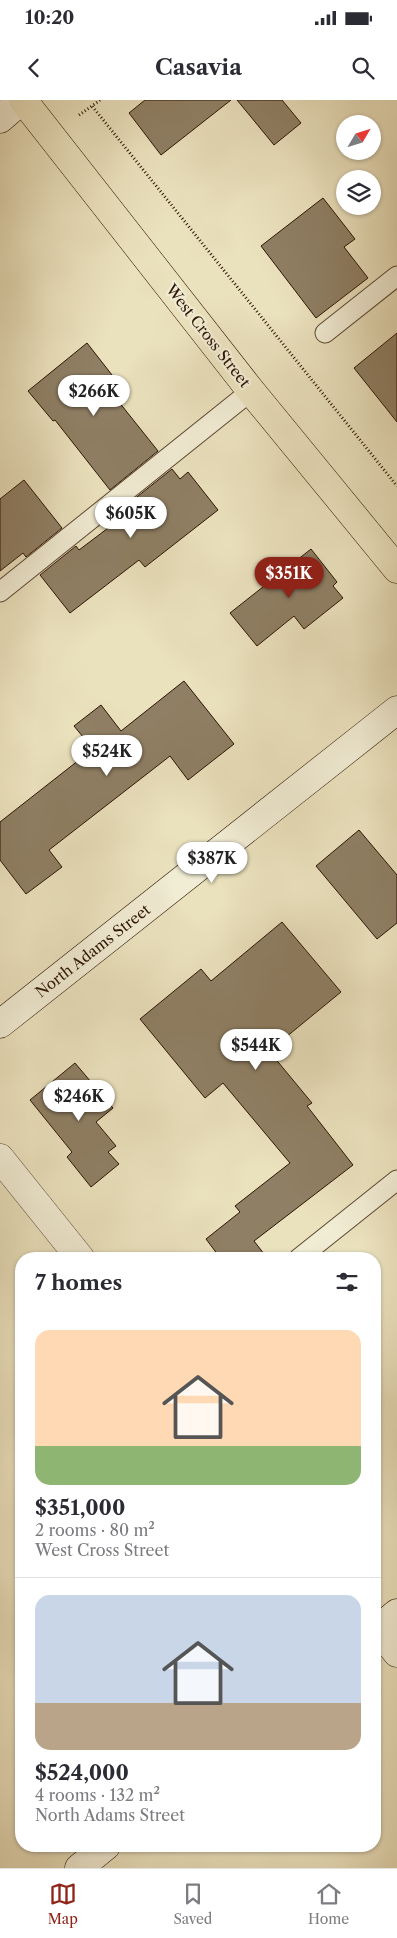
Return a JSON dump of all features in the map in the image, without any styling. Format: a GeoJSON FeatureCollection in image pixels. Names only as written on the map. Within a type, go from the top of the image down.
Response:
{"type":"FeatureCollection","features":[{"type":"Feature","properties":{"kind":"main road","name":"West Cross Street"},"geometry":{"type":"LineString","coordinates":[[22,100],[251,390],[397,569]]}},
{"type":"Feature","properties":{"kind":"street"},"geometry":{"type":"LineString","coordinates":[[0,119],[22,100]]}},
{"type":"Feature","properties":{"kind":"street","name":"North Adams Street"},"geometry":{"type":"LineString","coordinates":[[0,1024],[397,710]]}},
{"type":"Feature","properties":{"kind":"street"},"geometry":{"type":"LineString","coordinates":[[0,1158],[75,1252]]}},
{"type":"Feature","properties":{"kind":"street"},"geometry":{"type":"LineString","coordinates":[[381,1625],[397,1653]]}},
{"type":"Feature","properties":{"kind":"street"},"geometry":{"type":"LineString","coordinates":[[79,1868],[99,1852]]}},
{"type":"Feature","properties":{"kind":"lane"},"geometry":{"type":"LineString","coordinates":[[325,333],[397,276]]}},
{"type":"Feature","properties":{"kind":"lane"},"geometry":{"type":"LineString","coordinates":[[0,592],[251,390]]}},
{"type":"Feature","properties":{"kind":"lane"},"geometry":{"type":"LineString","coordinates":[[307,1252],[397,1180]]}},
{"type":"Feature","properties":{"kind":"path"},"geometry":{"type":"LineString","coordinates":[[79,115],[100,100]]}},
{"type":"Feature","properties":{"kind":"path"},"geometry":{"type":"LineString","coordinates":[[92,106],[397,486]]}},
{"type":"Feature","properties":{"kind":"building"},"geometry":{"type":"Polygon","coordinates":[[[145,100],[231,100],[161,155],[129,113],[145,100]]]}},
{"type":"Feature","properties":{"kind":"building"},"geometry":{"type":"Polygon","coordinates":[[[237,100],[282,100],[301,123],[274,145],[237,100]]]}},
{"type":"Feature","properties":{"kind":"building"},"geometry":{"type":"Polygon","coordinates":[[[323,198],[355,239],[344,247],[368,278],[316,318],[261,246],[323,198]]]}},
{"type":"Feature","properties":{"kind":"building"},"geometry":{"type":"Polygon","coordinates":[[[397,333],[397,422],[354,368],[397,333]]]}},
{"type":"Feature","properties":{"kind":"building"},"geometry":{"type":"Polygon","coordinates":[[[87,343],[112,375],[103,382],[158,451],[110,490],[55,420],[53,421],[28,391],[87,343]]]}},
{"type":"Feature","properties":{"kind":"building"},"geometry":{"type":"Polygon","coordinates":[[[172,469],[180,479],[188,472],[218,510],[145,567],[139,560],[70,613],[40,575],[76,546],[79,550],[128,513],[123,508],[172,469]]]}},
{"type":"Feature","properties":{"kind":"building"},"geometry":{"type":"Polygon","coordinates":[[[24,480],[62,528],[26,557],[23,553],[0,571],[0,499],[24,480]]]}},
{"type":"Feature","properties":{"kind":"building"},"geometry":{"type":"Polygon","coordinates":[[[311,549],[337,582],[333,586],[343,598],[304,629],[294,616],[257,646],[230,613],[311,549]]]}},
{"type":"Feature","properties":{"kind":"building"},"geometry":{"type":"Polygon","coordinates":[[[184,681],[234,744],[188,780],[170,756],[49,850],[62,867],[26,894],[0,860],[0,822],[93,749],[74,726],[101,705],[121,731],[184,681]]]}},
{"type":"Feature","properties":{"kind":"building"},"geometry":{"type":"Polygon","coordinates":[[[359,830],[397,875],[397,923],[377,939],[316,866],[359,830]]]}},
{"type":"Feature","properties":{"kind":"building"},"geometry":{"type":"Polygon","coordinates":[[[282,922],[341,992],[269,1051],[312,1103],[307,1106],[353,1165],[254,1241],[263,1252],[216,1252],[206,1239],[240,1212],[235,1206],[290,1163],[223,1083],[205,1098],[140,1019],[201,969],[211,981],[282,922]]]}},
{"type":"Feature","properties":{"kind":"building"},"geometry":{"type":"Polygon","coordinates":[[[75,1063],[113,1108],[96,1122],[116,1146],[108,1152],[119,1164],[91,1187],[67,1157],[72,1152],[30,1100],[75,1063]]]}}]}
